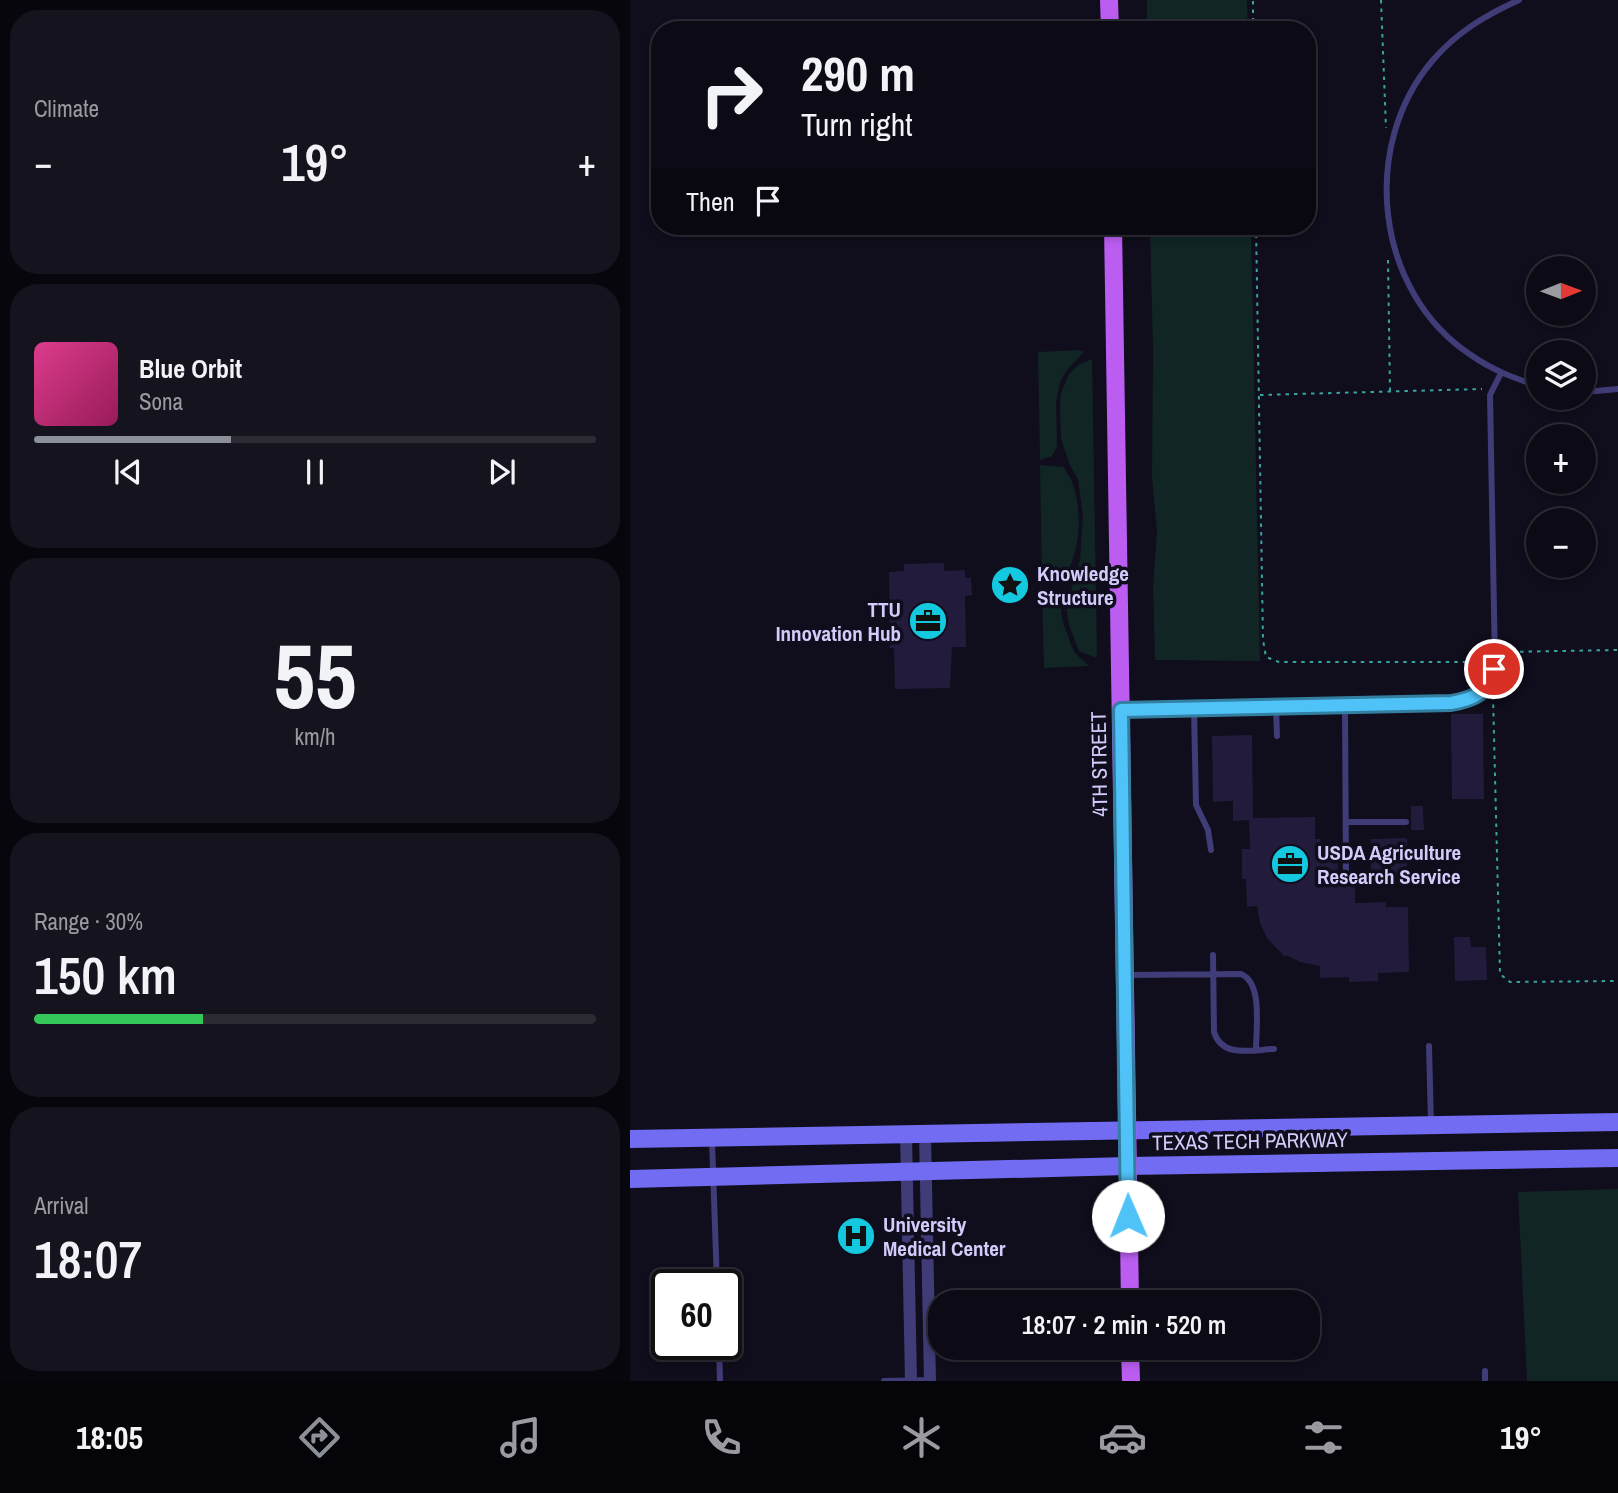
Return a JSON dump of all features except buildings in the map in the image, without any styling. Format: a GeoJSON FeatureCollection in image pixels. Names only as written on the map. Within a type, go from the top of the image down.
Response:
{"type":"FeatureCollection","features":[{"type":"Feature","properties":{"kind":"main road"},"geometry":{"type":"LineString","coordinates":[[1109,0],[1110,21]]}},
{"type":"Feature","properties":{"kind":"main road","name":"4TH STREET"},"geometry":{"type":"LineString","coordinates":[[1113,235],[1130,1290]]}},
{"type":"Feature","properties":{"kind":"main road","name":"TEXAS TECH PARKWAY"},"geometry":{"type":"LineString","coordinates":[[630,1139],[1618,1122]]}},
{"type":"Feature","properties":{"kind":"main road","name":"TEXAS TECH PARKWAY"},"geometry":{"type":"LineString","coordinates":[[630,1179],[926,1170],[1618,1158]]}},
{"type":"Feature","properties":{"kind":"main road"},"geometry":{"type":"LineString","coordinates":[[1130,1360],[1131,1381]]}},
{"type":"Feature","properties":{"kind":"street"},"geometry":{"type":"LineString","coordinates":[[925,1133],[930,1380]]}},
{"type":"Feature","properties":{"kind":"street"},"geometry":{"type":"LineString","coordinates":[[906,1134],[911,1381]]}},
{"type":"Feature","properties":{"kind":"lane"},"geometry":{"type":"LineString","coordinates":[[1519,0],[1458,34],[1432,60],[1396,124],[1388,160],[1385,197],[1392,240],[1401,269],[1419,301],[1441,330],[1469,354],[1501,373],[1526,382]]}},
{"type":"Feature","properties":{"kind":"lane"},"geometry":{"type":"LineString","coordinates":[[1121,710],[1451,703],[1479,695],[1489,685],[1494,669],[1491,391],[1501,373]]}},
{"type":"Feature","properties":{"kind":"lane"},"geometry":{"type":"LineString","coordinates":[[1596,391],[1618,389]]}},
{"type":"Feature","properties":{"kind":"lane"},"geometry":{"type":"LineString","coordinates":[[1345,706],[1346,879]]}},
{"type":"Feature","properties":{"kind":"lane"},"geometry":{"type":"LineString","coordinates":[[1276,707],[1277,736]]}},
{"type":"Feature","properties":{"kind":"lane"},"geometry":{"type":"LineString","coordinates":[[1194,709],[1196,805],[1208,830],[1212,850]]}},
{"type":"Feature","properties":{"kind":"lane"},"geometry":{"type":"LineString","coordinates":[[1346,822],[1405,822]]}},
{"type":"Feature","properties":{"kind":"lane"},"geometry":{"type":"LineString","coordinates":[[1213,955],[1216,1040],[1229,1050],[1274,1049]]}},
{"type":"Feature","properties":{"kind":"lane"},"geometry":{"type":"LineString","coordinates":[[1125,975],[1241,974],[1252,982],[1256,990],[1256,1050]]}},
{"type":"Feature","properties":{"kind":"lane"},"geometry":{"type":"LineString","coordinates":[[1429,1046],[1431,1125]]}},
{"type":"Feature","properties":{"kind":"lane"},"geometry":{"type":"LineString","coordinates":[[712,1137],[716,1269]]}},
{"type":"Feature","properties":{"kind":"lane"},"geometry":{"type":"LineString","coordinates":[[719,1360],[720,1381]]}},
{"type":"Feature","properties":{"kind":"lane"},"geometry":{"type":"LineString","coordinates":[[1485,1371],[1485,1381]]}},
{"type":"Feature","properties":{"kind":"lane"},"geometry":{"type":"LineString","coordinates":[[884,1381],[930,1380]]}},
{"type":"Feature","properties":{"kind":"path"},"geometry":{"type":"LineString","coordinates":[[1253,0],[1253,21]]}},
{"type":"Feature","properties":{"kind":"path"},"geometry":{"type":"LineString","coordinates":[[1381,0],[1388,160]]}},
{"type":"Feature","properties":{"kind":"path"},"geometry":{"type":"LineString","coordinates":[[1256,235],[1263,640],[1266,657],[1279,662],[1468,662],[1494,669]]}},
{"type":"Feature","properties":{"kind":"path"},"geometry":{"type":"LineString","coordinates":[[1390,391],[1388,260],[1392,240]]}},
{"type":"Feature","properties":{"kind":"path"},"geometry":{"type":"LineString","coordinates":[[1259,395],[1480,389],[1491,391]]}},
{"type":"Feature","properties":{"kind":"path"},"geometry":{"type":"LineString","coordinates":[[1495,652],[1618,650]]}},
{"type":"Feature","properties":{"kind":"path"},"geometry":{"type":"LineString","coordinates":[[1489,685],[1495,701],[1500,974],[1510,982],[1618,981]]}},
{"type":"Feature","properties":{"kind":"green space"},"geometry":{"type":"Polygon","coordinates":[[[1147,0],[1247,0],[1248,21],[1147,21],[1147,0]]]}},
{"type":"Feature","properties":{"kind":"green space"},"geometry":{"type":"Polygon","coordinates":[[[1150,235],[1251,235],[1260,661],[1155,660],[1153,586],[1157,531],[1152,477],[1150,235]]]}},
{"type":"Feature","properties":{"kind":"green space"},"geometry":{"type":"Polygon","coordinates":[[[1038,352],[1084,352],[1060,382],[1056,402],[1057,447],[1052,456],[1040,460],[1038,352]]]}},
{"type":"Feature","properties":{"kind":"green space"},"geometry":{"type":"Polygon","coordinates":[[[1092,359],[1096,658],[1079,651],[1069,625],[1066,606],[1080,560],[1083,516],[1078,479],[1061,439],[1060,402],[1069,374],[1078,365],[1092,359]]]}},
{"type":"Feature","properties":{"kind":"green space"},"geometry":{"type":"Polygon","coordinates":[[[1040,465],[1064,467],[1076,493],[1079,519],[1076,546],[1068,570],[1062,579],[1042,583],[1040,465]]]}},
{"type":"Feature","properties":{"kind":"green space"},"geometry":{"type":"Polygon","coordinates":[[[1042,588],[1053,589],[1059,595],[1062,619],[1071,645],[1075,653],[1089,666],[1044,668],[1042,588]]]}},
{"type":"Feature","properties":{"kind":"green space"},"geometry":{"type":"Polygon","coordinates":[[[1618,1189],[1618,1381],[1527,1381],[1518,1192],[1618,1189]]]}},
{"type":"Feature","properties":{"kind":"place","name":"Knowledge Structure"},"geometry":{"type":"Point","coordinates":[1010,585]}},
{"type":"Feature","properties":{"kind":"place","name":"TTU Innovation Hub"},"geometry":{"type":"Point","coordinates":[928,621]}},
{"type":"Feature","properties":{"kind":"place","name":"USDA Agriculture Research Service"},"geometry":{"type":"Point","coordinates":[1290,864]}},
{"type":"Feature","properties":{"kind":"place","name":"University Medical Center"},"geometry":{"type":"Point","coordinates":[856,1236]}},
{"type":"Feature","properties":{"kind":"route"},"geometry":{"type":"LineString","coordinates":[[1128,1216],[1121,710],[1451,703],[1479,695],[1489,685],[1494,669]]}}]}
